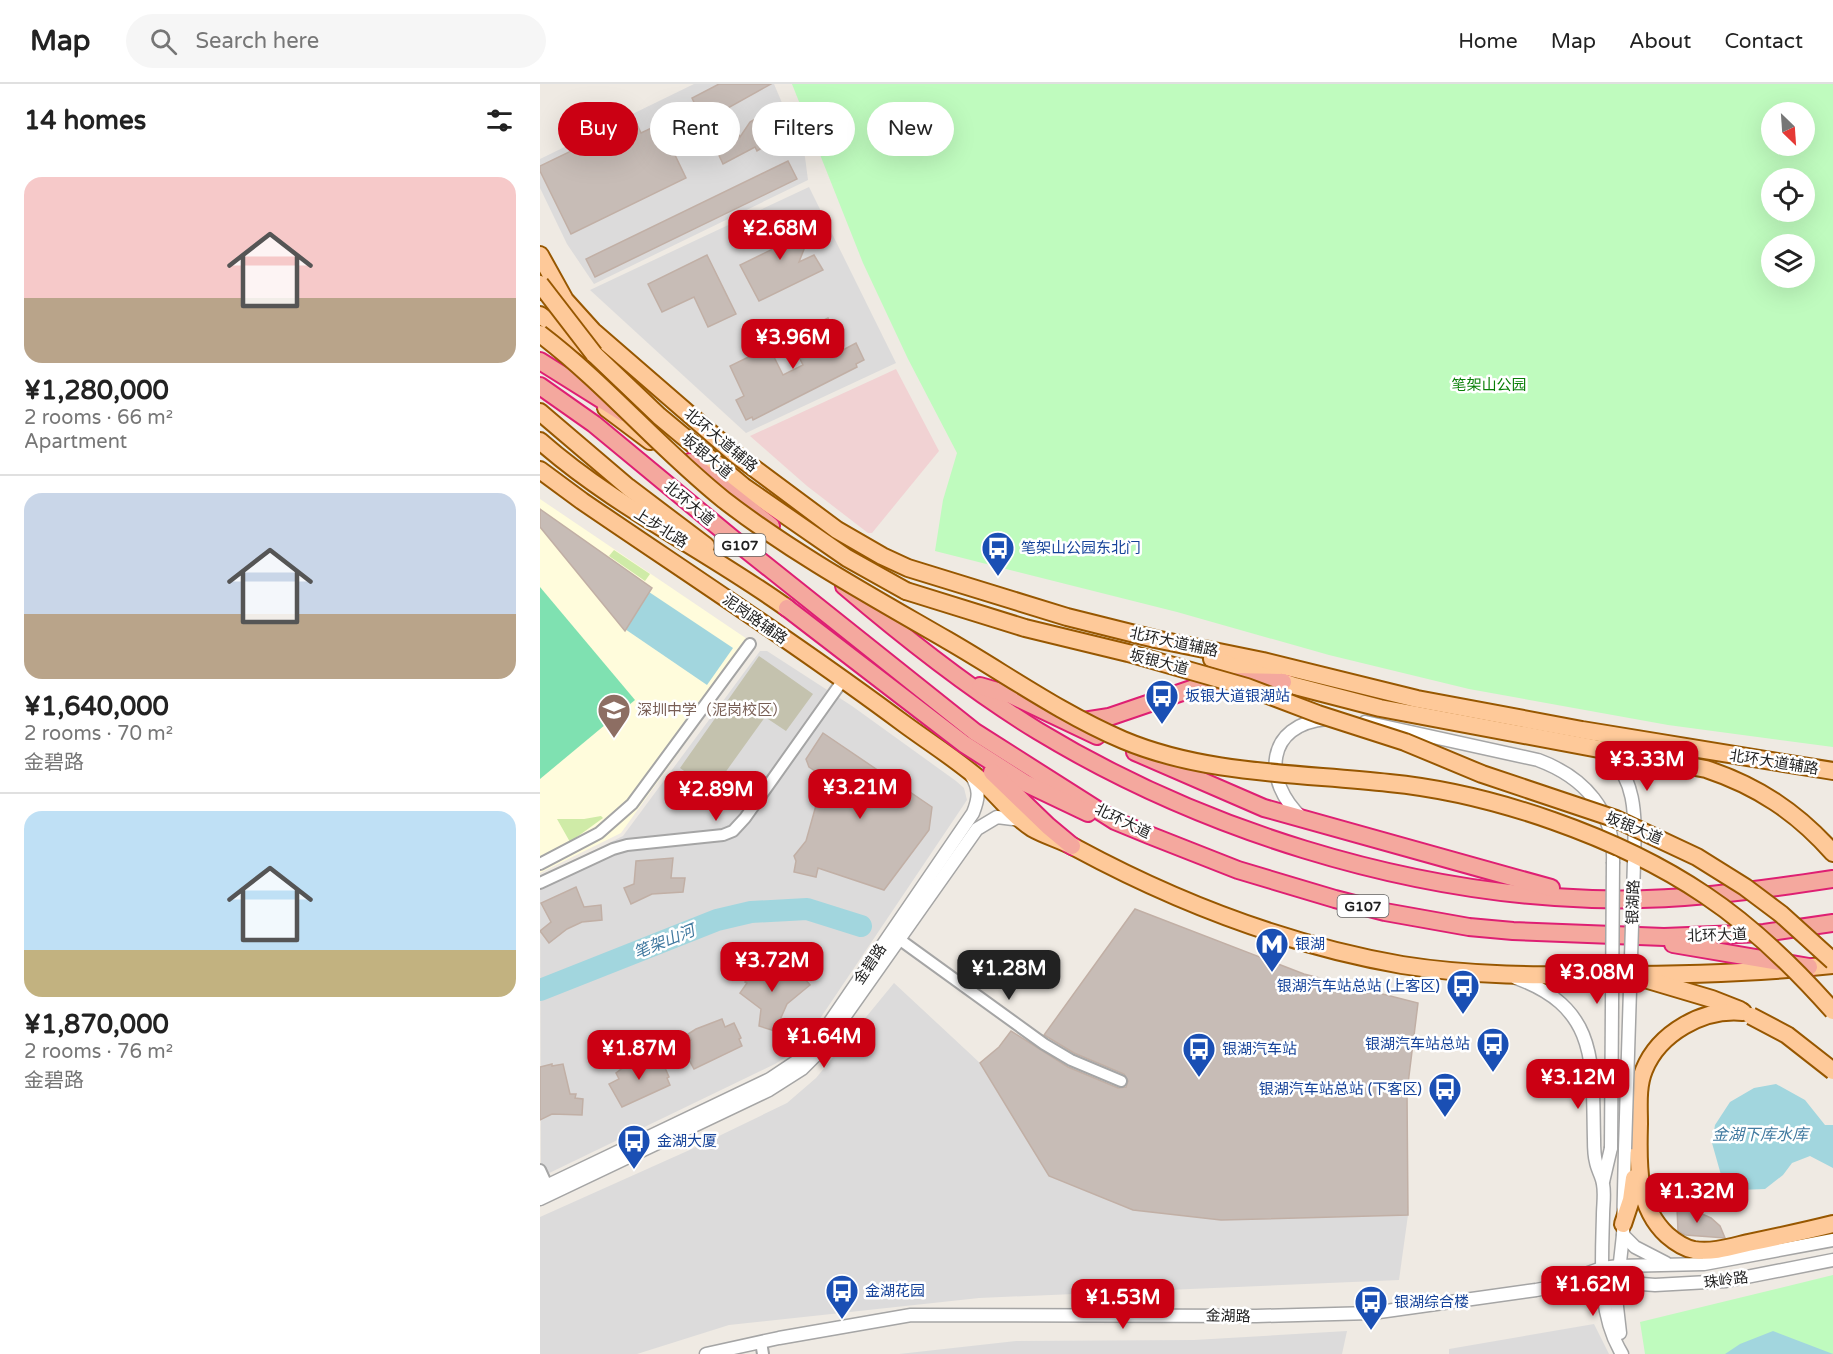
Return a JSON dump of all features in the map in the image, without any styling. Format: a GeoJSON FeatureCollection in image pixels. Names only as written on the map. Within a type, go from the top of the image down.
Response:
{"type":"FeatureCollection","features":[{"type":"Feature","properties":{"kind":"highway","name":"G107"},"geometry":{"type":"LineString","coordinates":[[540,362],[568,377],[692,463],[819,564],[906,638],[963,681],[1035,729],[1108,770],[1205,813],[1301,849],[1432,881],[1508,892],[1592,899],[1719,894],[1833,879]]}},
{"type":"Feature","properties":{"kind":"highway","name":"北环大道"},"geometry":{"type":"LineString","coordinates":[[540,386],[602,430],[939,705],[1007,753],[1115,821],[1238,870],[1313,893],[1385,912],[1480,928],[1628,937],[1764,933],[1833,923]]}},
{"type":"Feature","properties":{"kind":"highway","name":"G107"},"geometry":{"type":"LineString","coordinates":[[540,399],[602,430]]}},
{"type":"Feature","properties":{"kind":"highway"},"geometry":{"type":"LineString","coordinates":[[787,608],[964,744],[1055,799],[1078,810],[1115,821]]}},
{"type":"Feature","properties":{"kind":"highway"},"geometry":{"type":"LineString","coordinates":[[963,681],[1011,695],[1069,723],[1264,808],[1310,823],[1592,899]]}},
{"type":"Feature","properties":{"kind":"highway"},"geometry":{"type":"LineString","coordinates":[[1069,723],[1109,717],[1200,686],[1231,681],[1283,682]]}},
{"type":"Feature","properties":{"kind":"highway"},"geometry":{"type":"LineString","coordinates":[[964,744],[973,756],[1072,846]]}},
{"type":"Feature","properties":{"kind":"highway"},"geometry":{"type":"LineString","coordinates":[[1628,937],[1809,967]]}},
{"type":"Feature","properties":{"kind":"main road"},"geometry":{"type":"LineString","coordinates":[[540,255],[565,300],[593,331]]}},
{"type":"Feature","properties":{"kind":"main road","name":"坂银大道"},"geometry":{"type":"LineString","coordinates":[[540,284],[594,354],[659,416],[743,486],[847,558],[906,591],[1025,628],[1128,653],[1247,687],[1318,714],[1405,742],[1482,774],[1616,819],[1689,853],[1745,887],[1781,914],[1833,963]]}},
{"type":"Feature","properties":{"kind":"main road"},"geometry":{"type":"LineString","coordinates":[[540,295],[593,331]]}},
{"type":"Feature","properties":{"kind":"main road"},"geometry":{"type":"LineString","coordinates":[[540,315],[594,354]]}},
{"type":"Feature","properties":{"kind":"main road","name":"北环大道辅路"},"geometry":{"type":"LineString","coordinates":[[593,331],[735,454],[790,497],[868,549],[908,568],[980,592],[1155,639],[1207,649],[1373,689],[1486,712],[1833,771]]}},
{"type":"Feature","properties":{"kind":"main road"},"geometry":{"type":"LineString","coordinates":[[540,334],[607,391],[670,455]]}},
{"type":"Feature","properties":{"kind":"main road","name":"坂银大道"},"geometry":{"type":"LineString","coordinates":[[540,362],[594,399],[670,455],[726,501],[806,558],[947,640],[1034,694],[1100,729],[1148,749],[1197,761],[1261,771],[1390,783],[1472,795],[1567,827],[1648,862],[1704,894],[1745,924],[1777,952],[1833,1011]]}},
{"type":"Feature","properties":{"kind":"main road"},"geometry":{"type":"LineString","coordinates":[[540,412],[688,539]]}},
{"type":"Feature","properties":{"kind":"main road","name":"上步北路"},"geometry":{"type":"LineString","coordinates":[[540,441],[606,492],[688,539],[787,608]]}},
{"type":"Feature","properties":{"kind":"main road","name":"泥岗路辅路"},"geometry":{"type":"LineString","coordinates":[[540,470],[843,680],[968,771]]}},
{"type":"Feature","properties":{"kind":"main road"},"geometry":{"type":"LineString","coordinates":[[1155,639],[1283,682],[1380,708],[1706,769],[1754,788],[1792,813],[1833,853]]}},
{"type":"Feature","properties":{"kind":"main road"},"geometry":{"type":"LineString","coordinates":[[968,771],[1020,820],[1033,829],[1144,883],[1289,938],[1402,964],[1507,975],[1632,975],[1719,973],[1809,967],[1833,963]]}},
{"type":"Feature","properties":{"kind":"main road"},"geometry":{"type":"LineString","coordinates":[[1632,975],[1712,999],[1747,1014],[1787,1035],[1833,1071]]}},
{"type":"Feature","properties":{"kind":"main road"},"geometry":{"type":"LineString","coordinates":[[1623,1229],[1631,1200],[1632,1145],[1639,1089],[1644,1070],[1655,1051],[1670,1035],[1688,1024],[1718,1013],[1747,1014]]}},
{"type":"Feature","properties":{"kind":"main road"},"geometry":{"type":"LineString","coordinates":[[1632,1145],[1645,1202],[1655,1222],[1682,1246],[1705,1251],[1833,1224]]}},
{"type":"Feature","properties":{"kind":"street"},"geometry":{"type":"LineString","coordinates":[[540,864],[599,833],[632,804],[750,644]]}},
{"type":"Feature","properties":{"kind":"street"},"geometry":{"type":"LineString","coordinates":[[540,883],[595,856],[627,845],[712,837],[732,831],[745,818],[843,680]]}},
{"type":"Feature","properties":{"kind":"street"},"geometry":{"type":"LineString","coordinates":[[1310,823],[1293,810],[1282,792],[1276,770],[1276,757],[1279,746],[1292,729],[1305,723],[1336,718],[1353,719],[1538,760],[1558,768],[1584,786],[1601,807],[1612,838],[1613,862],[1611,1148],[1603,1182],[1602,1274],[1608,1316],[1624,1354]]}},
{"type":"Feature","properties":{"kind":"street","name":"银湖路"},"geometry":{"type":"LineString","coordinates":[[1599,748],[1612,757],[1629,785],[1635,817],[1632,1145]]}},
{"type":"Feature","properties":{"kind":"street","name":"金碧路"},"geometry":{"type":"LineString","coordinates":[[545,1192],[769,1090],[802,1069],[829,1039],[973,813],[979,796],[978,788],[968,771]]}},
{"type":"Feature","properties":{"kind":"street","name":"金碧路"},"geometry":{"type":"LineString","coordinates":[[895,936],[977,829],[998,817],[1020,820]]}},
{"type":"Feature","properties":{"kind":"street"},"geometry":{"type":"LineString","coordinates":[[895,936],[1057,1052],[1085,1067],[1121,1081]]}},
{"type":"Feature","properties":{"kind":"street"},"geometry":{"type":"LineString","coordinates":[[1507,975],[1528,982],[1553,997],[1573,1017],[1585,1040],[1594,1076],[1596,1163],[1603,1182]]}},
{"type":"Feature","properties":{"kind":"street"},"geometry":{"type":"LineString","coordinates":[[540,1170],[545,1192]]}},
{"type":"Feature","properties":{"kind":"street"},"geometry":{"type":"LineString","coordinates":[[1623,1229],[1635,1247],[1650,1257],[1673,1265]]}},
{"type":"Feature","properties":{"kind":"street"},"geometry":{"type":"LineString","coordinates":[[1623,1229],[1616,1307],[1624,1354]]}},
{"type":"Feature","properties":{"kind":"street","name":"珠岭路"},"geometry":{"type":"LineString","coordinates":[[1618,1266],[1704,1264],[1833,1240]]}},
{"type":"Feature","properties":{"kind":"street","name":"珠岭路"},"geometry":{"type":"LineString","coordinates":[[1617,1282],[1655,1285],[1697,1284],[1771,1273],[1833,1260]]}},
{"type":"Feature","properties":{"kind":"street","name":"金湖路"},"geometry":{"type":"LineString","coordinates":[[706,1354],[762,1348],[911,1316],[1339,1315],[1407,1310],[1589,1280],[1618,1266]]}},
{"type":"Feature","properties":{"kind":"street","name":"金湖路"},"geometry":{"type":"LineString","coordinates":[[1602,1274],[1617,1282]]}},
{"type":"Feature","properties":{"kind":"shaded area"},"geometry":{"type":"Polygon","coordinates":[[[694,84],[774,84],[782,102],[752,102],[752,156],[805,156],[808,180],[594,284],[567,244],[540,188],[540,159],[558,150],[558,156],[638,156],[638,111],[650,105],[650,156],[740,156],[740,102],[657,102],[694,84]]]}},
{"type":"Feature","properties":{"kind":"shaded area"},"geometry":{"type":"Polygon","coordinates":[[[809,187],[896,363],[746,433],[590,290],[809,187]]]}},
{"type":"Feature","properties":{"kind":"shaded area"},"geometry":{"type":"Polygon","coordinates":[[[896,369],[939,451],[872,533],[868,533],[807,486],[750,436],[896,369]]]}},
{"type":"Feature","properties":{"kind":"shaded area","name":"深圳中学（泥岗校区）"},"geometry":{"type":"Polygon","coordinates":[[[540,499],[756,645],[621,833],[540,873],[540,499]]]}},
{"type":"Feature","properties":{"kind":"shaded area"},"geometry":{"type":"Polygon","coordinates":[[[760,651],[767,651],[852,706],[956,781],[964,788],[967,800],[813,1029],[795,1051],[775,1064],[541,1177],[540,877],[623,836],[760,651]]]}},
{"type":"Feature","properties":{"kind":"shaded area"},"geometry":{"type":"Polygon","coordinates":[[[759,656],[813,694],[786,731],[765,717],[712,791],[680,768],[759,656]]]}},
{"type":"Feature","properties":{"kind":"shaded area"},"geometry":{"type":"Polygon","coordinates":[[[894,983],[980,1063],[1049,1176],[1133,1210],[1221,1220],[1408,1215],[1399,1280],[979,1298],[729,1325],[637,1354],[540,1354],[540,1217],[694,1148],[787,1103],[816,1078],[894,983]]]}},
{"type":"Feature","properties":{"kind":"shaded area"},"geometry":{"type":"Polygon","coordinates":[[[1594,1324],[1609,1354],[1449,1354],[1449,1349],[1594,1324]]]}},
{"type":"Feature","properties":{"kind":"shaded area"},"geometry":{"type":"Polygon","coordinates":[[[1347,1331],[1342,1354],[899,1354],[1016,1341],[1194,1340],[1347,1331]]]}},
{"type":"Feature","properties":{"kind":"green space","name":"笔架山公园"},"geometry":{"type":"Polygon","coordinates":[[[792,84],[1833,84],[1833,747],[1668,725],[1469,689],[1329,655],[1177,612],[935,551],[943,500],[957,453],[908,359],[863,263],[821,156],[855,156],[855,102],[799,102],[792,84]]]}},
{"type":"Feature","properties":{"kind":"green space"},"geometry":{"type":"Polygon","coordinates":[[[614,550],[650,574],[645,581],[609,556],[614,550]]]}},
{"type":"Feature","properties":{"kind":"green space"},"geometry":{"type":"Polygon","coordinates":[[[540,587],[635,700],[540,779],[540,587]]]}},
{"type":"Feature","properties":{"kind":"green space"},"geometry":{"type":"Polygon","coordinates":[[[601,816],[603,818],[570,842],[557,819],[584,819],[601,816]]]}},
{"type":"Feature","properties":{"kind":"green space"},"geometry":{"type":"Polygon","coordinates":[[[1833,1275],[1833,1354],[1645,1354],[1640,1322],[1833,1275]]]}},
{"type":"Feature","properties":{"kind":"water"},"geometry":{"type":"Polygon","coordinates":[[[646,590],[733,648],[707,685],[622,627],[646,590]]]}},
{"type":"Feature","properties":{"kind":"water","name":"金湖下库水库"},"geometry":{"type":"Polygon","coordinates":[[[1776,1084],[1805,1100],[1825,1125],[1833,1125],[1833,1168],[1810,1156],[1792,1163],[1783,1175],[1765,1189],[1739,1190],[1721,1175],[1712,1143],[1715,1125],[1730,1102],[1754,1088],[1776,1084]]]}},
{"type":"Feature","properties":{"kind":"water"},"geometry":{"type":"Polygon","coordinates":[[[1773,1331],[1833,1354],[1725,1354],[1740,1344],[1773,1331]]]}},
{"type":"Feature","properties":{"kind":"building"},"geometry":{"type":"Polygon","coordinates":[[[719,84],[771,84],[739,102],[694,102],[692,98],[719,84]]]}},
{"type":"Feature","properties":{"kind":"building"},"geometry":{"type":"Polygon","coordinates":[[[752,121],[752,149],[740,155],[740,137],[752,121]]]}},
{"type":"Feature","properties":{"kind":"building"},"geometry":{"type":"Polygon","coordinates":[[[638,126],[641,133],[650,129],[650,156],[675,156],[686,178],[571,234],[540,171],[540,166],[561,156],[638,156],[638,126]]]}},
{"type":"Feature","properties":{"kind":"building"},"geometry":{"type":"Polygon","coordinates":[[[719,156],[738,156],[723,164],[719,156]]]}},
{"type":"Feature","properties":{"kind":"building"},"geometry":{"type":"Polygon","coordinates":[[[788,161],[797,179],[595,277],[586,259],[788,161]]]}},
{"type":"Feature","properties":{"kind":"building"},"geometry":{"type":"Polygon","coordinates":[[[767,217],[810,234],[799,262],[814,255],[823,270],[759,301],[740,265],[779,246],[760,236],[767,217]]]}},
{"type":"Feature","properties":{"kind":"building"},"geometry":{"type":"Polygon","coordinates":[[[707,255],[736,314],[708,327],[694,297],[662,312],[648,284],[707,255]]]}},
{"type":"Feature","properties":{"kind":"building"},"geometry":{"type":"Polygon","coordinates":[[[828,318],[843,350],[856,343],[864,360],[856,364],[857,367],[753,420],[752,417],[746,420],[736,400],[744,396],[730,366],[769,347],[783,375],[803,365],[789,337],[828,318]]]}},
{"type":"Feature","properties":{"kind":"building"},"geometry":{"type":"Polygon","coordinates":[[[540,509],[652,588],[625,631],[540,527],[540,509]]]}},
{"type":"Feature","properties":{"kind":"building"},"geometry":{"type":"Polygon","coordinates":[[[823,733],[932,807],[929,830],[884,890],[818,868],[816,877],[794,872],[796,861],[794,856],[806,841],[824,777],[809,767],[806,759],[823,733]]]}},
{"type":"Feature","properties":{"kind":"building"},"geometry":{"type":"Polygon","coordinates":[[[673,858],[671,878],[685,878],[683,892],[652,894],[631,904],[624,888],[634,884],[636,861],[673,858]]]}},
{"type":"Feature","properties":{"kind":"building"},"geometry":{"type":"Polygon","coordinates":[[[576,887],[584,907],[601,905],[602,920],[582,922],[567,929],[549,943],[540,931],[551,922],[541,903],[576,887]]]}},
{"type":"Feature","properties":{"kind":"building","name":"银湖汽车站"},"geometry":{"type":"Polygon","coordinates":[[[1135,909],[1304,974],[1418,1003],[1407,1092],[1408,1215],[1221,1220],[1133,1210],[1049,1176],[980,1063],[999,1047],[1011,1031],[1068,1067],[1118,1088],[1126,1087],[1128,1081],[1124,1074],[1074,1053],[1044,1035],[1135,909]]]}},
{"type":"Feature","properties":{"kind":"building"},"geometry":{"type":"Polygon","coordinates":[[[763,960],[787,978],[799,972],[810,985],[787,1004],[775,1031],[759,1026],[761,1009],[740,993],[747,983],[745,982],[763,960]]]}},
{"type":"Feature","properties":{"kind":"building"},"geometry":{"type":"Polygon","coordinates":[[[722,1019],[725,1027],[734,1023],[742,1046],[694,1069],[681,1045],[691,1040],[688,1034],[722,1019]]]}},
{"type":"Feature","properties":{"kind":"building"},"geometry":{"type":"Polygon","coordinates":[[[650,1058],[654,1065],[662,1061],[670,1085],[622,1107],[609,1084],[619,1079],[616,1073],[624,1067],[650,1058]]]}},
{"type":"Feature","properties":{"kind":"building"},"geometry":{"type":"Polygon","coordinates":[[[552,1064],[552,1066],[563,1064],[570,1094],[576,1094],[575,1098],[583,1099],[582,1115],[552,1114],[540,1120],[540,1067],[552,1064]]]}},
{"type":"Feature","properties":{"kind":"building"},"geometry":{"type":"Polygon","coordinates":[[[1677,1208],[1691,1209],[1711,1218],[1720,1226],[1725,1238],[1685,1235],[1678,1231],[1677,1208]]]}},
{"type":"Feature","properties":{"kind":"waterway","name":"笔架山河"},"geometry":{"type":"LineString","coordinates":[[540,990],[717,920],[751,912],[807,909],[861,926]]}},
{"type":"Feature","properties":{"kind":"place","name":"笔架山公园东北门"},"geometry":{"type":"Point","coordinates":[998,577]}},
{"type":"Feature","properties":{"kind":"place","name":"坂银大道银湖站"},"geometry":{"type":"Point","coordinates":[1162,725]}},
{"type":"Feature","properties":{"kind":"place","name":"深圳中学（泥岗校区）"},"geometry":{"type":"Point","coordinates":[614,739]}},
{"type":"Feature","properties":{"kind":"place","name":"银湖"},"geometry":{"type":"Point","coordinates":[1272,973]}},
{"type":"Feature","properties":{"kind":"place","name":"银湖汽车站总站 (上客区)"},"geometry":{"type":"Point","coordinates":[1463,1015]}},
{"type":"Feature","properties":{"kind":"place","name":"银湖汽车站总站"},"geometry":{"type":"Point","coordinates":[1493,1073]}},
{"type":"Feature","properties":{"kind":"place","name":"银湖汽车站"},"geometry":{"type":"Point","coordinates":[1199,1078]}},
{"type":"Feature","properties":{"kind":"place","name":"银湖汽车站总站 (下客区)"},"geometry":{"type":"Point","coordinates":[1445,1118]}},
{"type":"Feature","properties":{"kind":"place","name":"金湖大厦"},"geometry":{"type":"Point","coordinates":[634,1170]}},
{"type":"Feature","properties":{"kind":"place","name":"金湖花园"},"geometry":{"type":"Point","coordinates":[842,1320]}},
{"type":"Feature","properties":{"kind":"place","name":"银湖综合楼"},"geometry":{"type":"Point","coordinates":[1371,1331]}}]}
